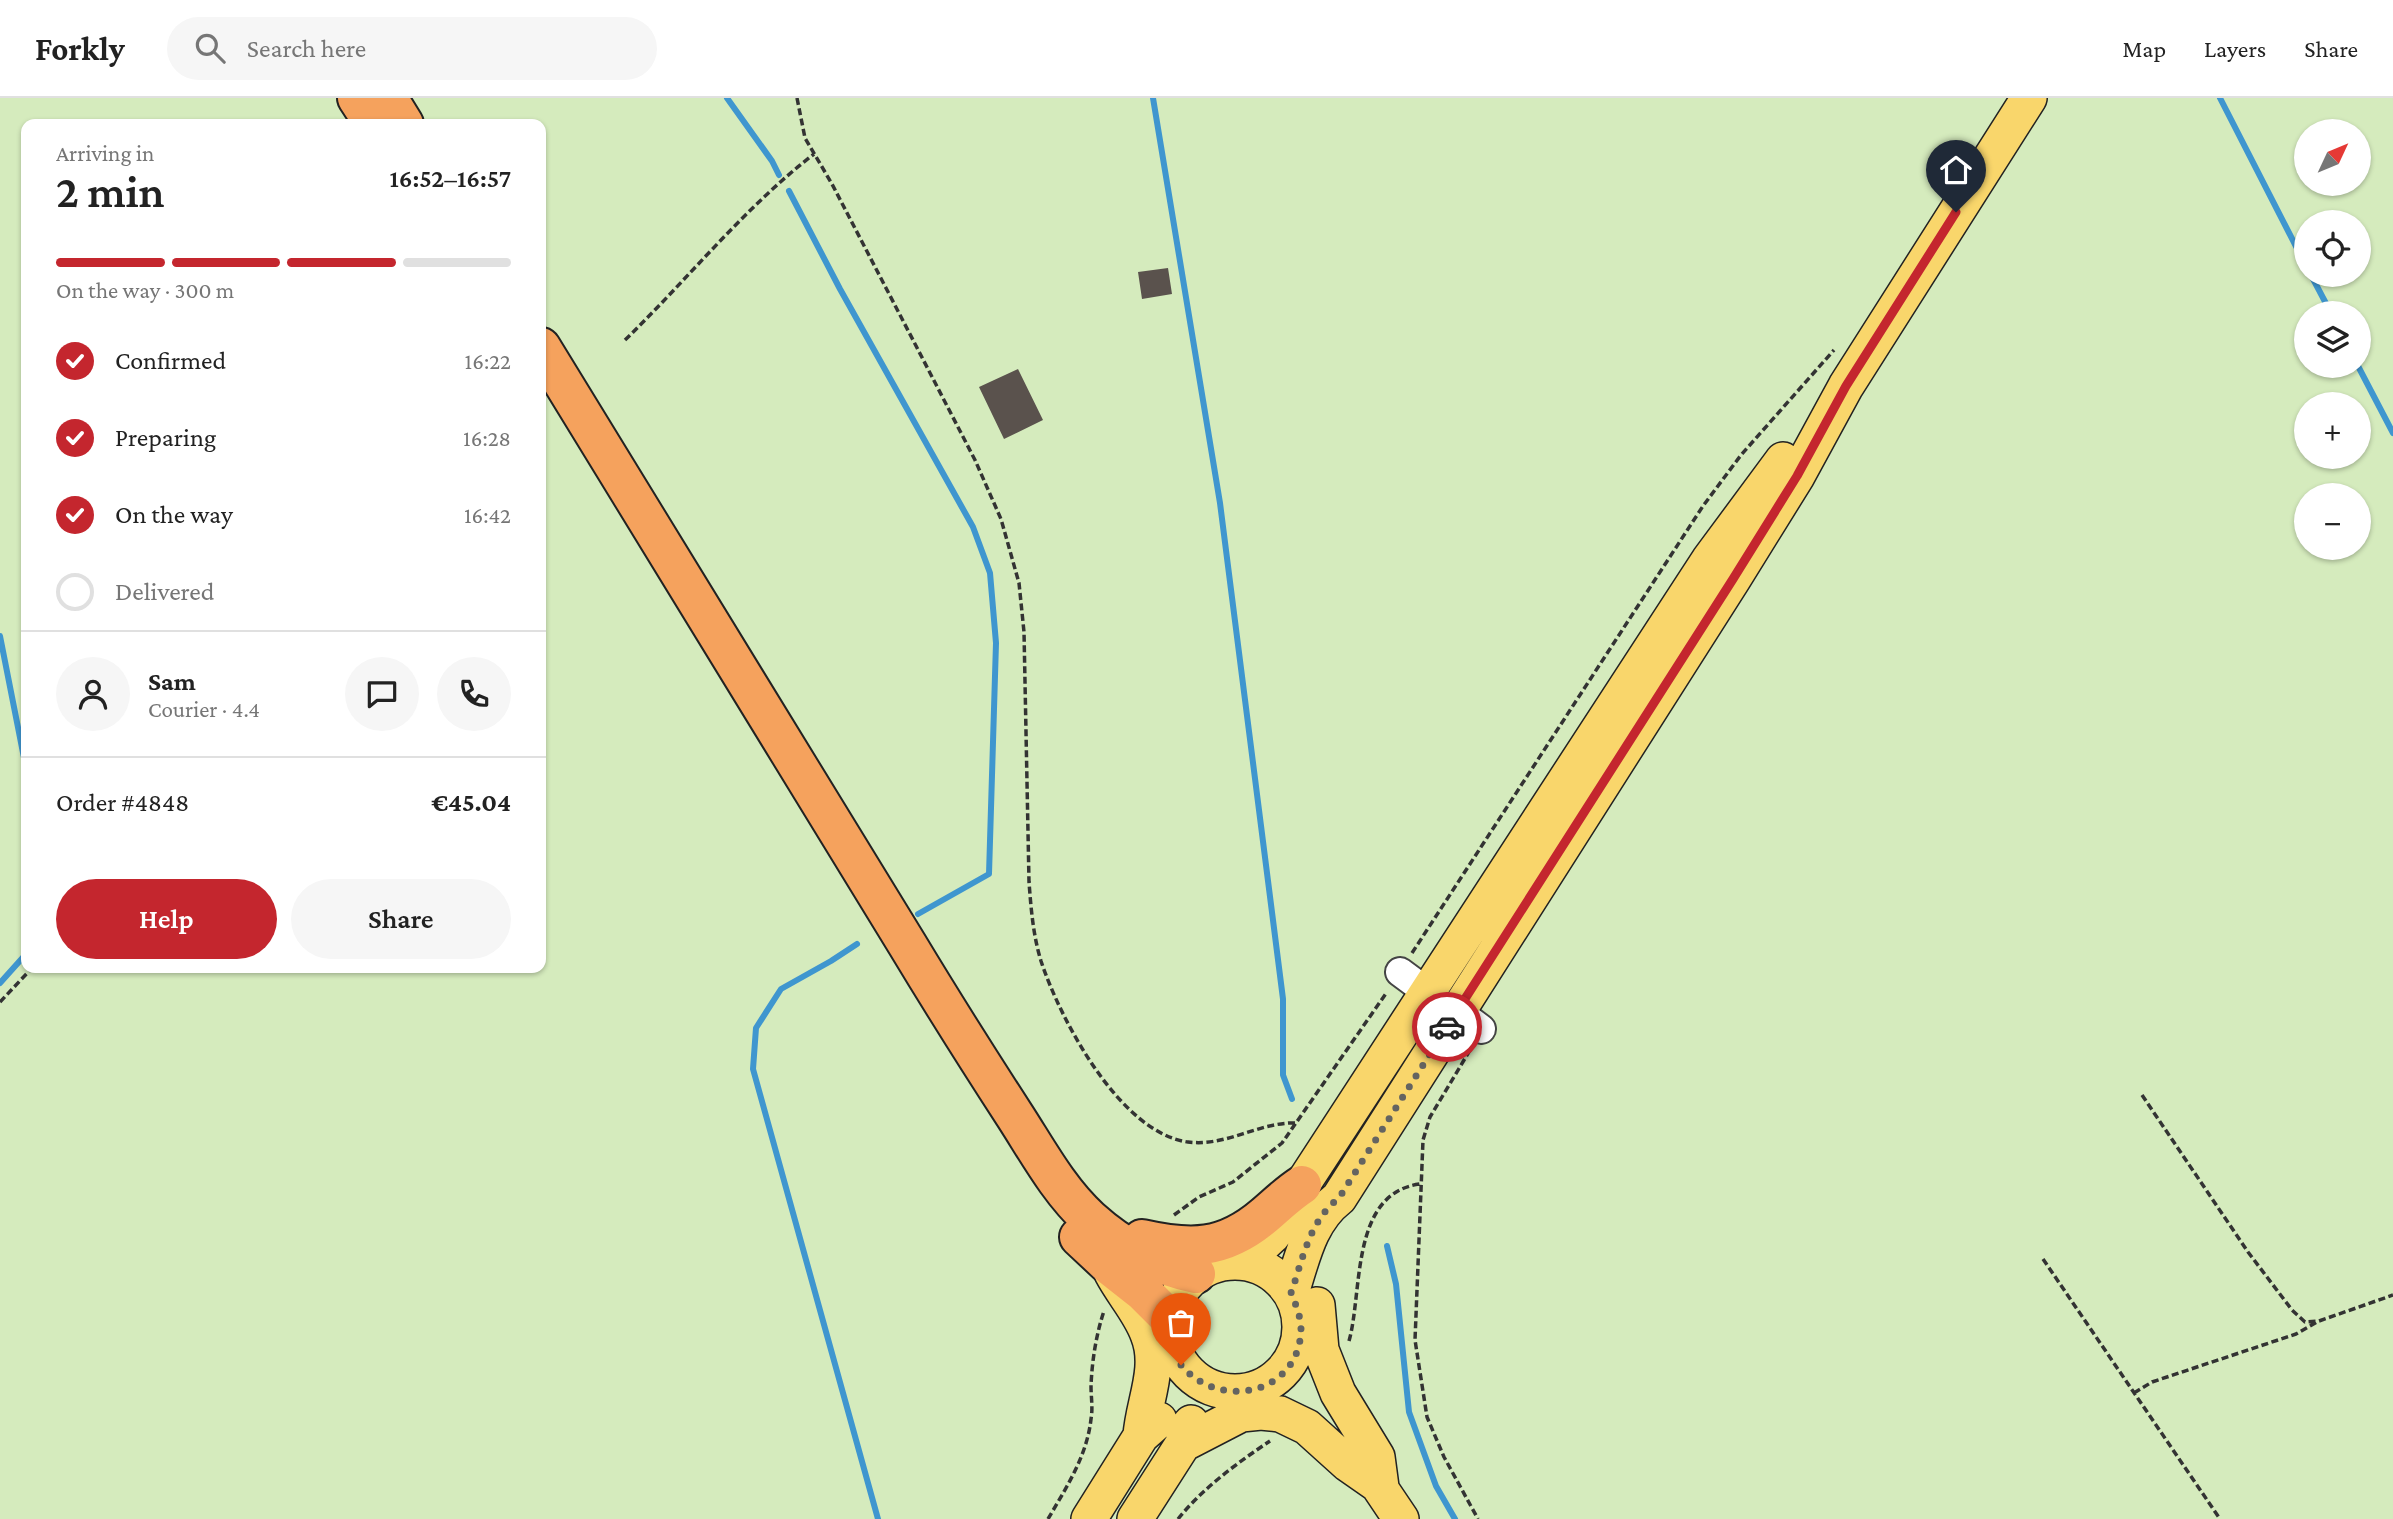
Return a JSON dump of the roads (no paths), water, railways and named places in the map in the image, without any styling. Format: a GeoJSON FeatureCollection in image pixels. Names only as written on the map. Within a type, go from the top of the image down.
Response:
{"type":"FeatureCollection","features":[{"type":"Feature","properties":{"kind":"highway"},"geometry":{"type":"LineString","coordinates":[[357,98],[371,119]]}},
{"type":"Feature","properties":{"kind":"highway"},"geometry":{"type":"LineString","coordinates":[[388,98],[401,119]]}},
{"type":"Feature","properties":{"kind":"highway"},"geometry":{"type":"LineString","coordinates":[[546,354],[1036,1149],[1090,1219],[1144,1257],[1196,1274]]}},
{"type":"Feature","properties":{"kind":"highway"},"geometry":{"type":"LineString","coordinates":[[546,400],[1006,1141],[1054,1211],[1170,1319]]}},
{"type":"Feature","properties":{"kind":"highway"},"geometry":{"type":"LineString","coordinates":[[1090,1219],[1141,1239],[1181,1246],[1206,1246],[1226,1241],[1246,1230],[1302,1185]]}},
{"type":"Feature","properties":{"kind":"main road"},"geometry":{"type":"LineString","coordinates":[[1291,1293],[1311,1233],[1320,1216],[1339,1198],[1405,1093],[1469,1020],[1797,476],[1846,386],[2029,98]]}},
{"type":"Feature","properties":{"kind":"main road"},"geometry":{"type":"LineString","coordinates":[[1244,1262],[1272,1236],[1295,1206],[1302,1185],[1414,982],[1709,560],[1778,466],[1846,386]]}},
{"type":"Feature","properties":{"kind":"main road"},"geometry":{"type":"LineString","coordinates":[[1405,1093],[1401,1076],[1403,1062],[1430,1023],[1434,1005],[1414,982]]}},
{"type":"Feature","properties":{"kind":"main road"},"geometry":{"type":"LineString","coordinates":[[1339,1198],[1334,1224],[1324,1249],[1316,1291],[1321,1350],[1338,1393],[1377,1458],[1381,1487]]}},
{"type":"Feature","properties":{"kind":"main road"},"geometry":{"type":"LineString","coordinates":[[1135,1519],[1183,1444],[1186,1430],[1195,1417],[1243,1390],[1282,1373],[1297,1349],[1301,1330],[1299,1311],[1291,1293],[1281,1281],[1261,1265],[1244,1262],[1214,1265],[1196,1274],[1183,1286],[1174,1302],[1170,1335],[1173,1351],[1181,1365],[1199,1382],[1210,1388],[1243,1390],[1290,1394],[1336,1425]]}},
{"type":"Feature","properties":{"kind":"main road"},"geometry":{"type":"LineString","coordinates":[[1110,1266],[1122,1292],[1148,1333],[1152,1347],[1149,1403],[1142,1418],[1141,1436]]}},
{"type":"Feature","properties":{"kind":"main road"},"geometry":{"type":"LineString","coordinates":[[1297,1349],[1336,1425],[1401,1519]]}},
{"type":"Feature","properties":{"kind":"main road"},"geometry":{"type":"LineString","coordinates":[[1089,1519],[1141,1436],[1156,1424],[1162,1415],[1181,1365]]}},
{"type":"Feature","properties":{"kind":"main road"},"geometry":{"type":"LineString","coordinates":[[1183,1444],[1241,1414],[1279,1414],[1307,1427],[1348,1464],[1381,1487]]}},
{"type":"Feature","properties":{"kind":"waterway"},"geometry":{"type":"LineString","coordinates":[[727,98],[779,175]]}},
{"type":"Feature","properties":{"kind":"waterway"},"geometry":{"type":"LineString","coordinates":[[1153,98],[1220,503],[1283,999],[1283,1075],[1292,1099]]}},
{"type":"Feature","properties":{"kind":"waterway"},"geometry":{"type":"LineString","coordinates":[[2220,98],[2294,243]]}},
{"type":"Feature","properties":{"kind":"waterway"},"geometry":{"type":"LineString","coordinates":[[789,191],[840,289],[973,527],[990,573],[996,643],[989,874],[918,914]]}},
{"type":"Feature","properties":{"kind":"waterway"},"geometry":{"type":"LineString","coordinates":[[2317,287],[2325,301]]}},
{"type":"Feature","properties":{"kind":"waterway"},"geometry":{"type":"LineString","coordinates":[[2364,378],[2393,433]]}},
{"type":"Feature","properties":{"kind":"waterway"},"geometry":{"type":"LineString","coordinates":[[0,636],[21,743]]}},
{"type":"Feature","properties":{"kind":"waterway"},"geometry":{"type":"LineString","coordinates":[[857,944],[781,989],[756,1028],[753,1069],[878,1519]]}},
{"type":"Feature","properties":{"kind":"waterway"},"geometry":{"type":"LineString","coordinates":[[0,983],[21,960]]}},
{"type":"Feature","properties":{"kind":"waterway"},"geometry":{"type":"LineString","coordinates":[[1387,1246],[1396,1284],[1409,1412],[1436,1486],[1455,1519]]}}]}
